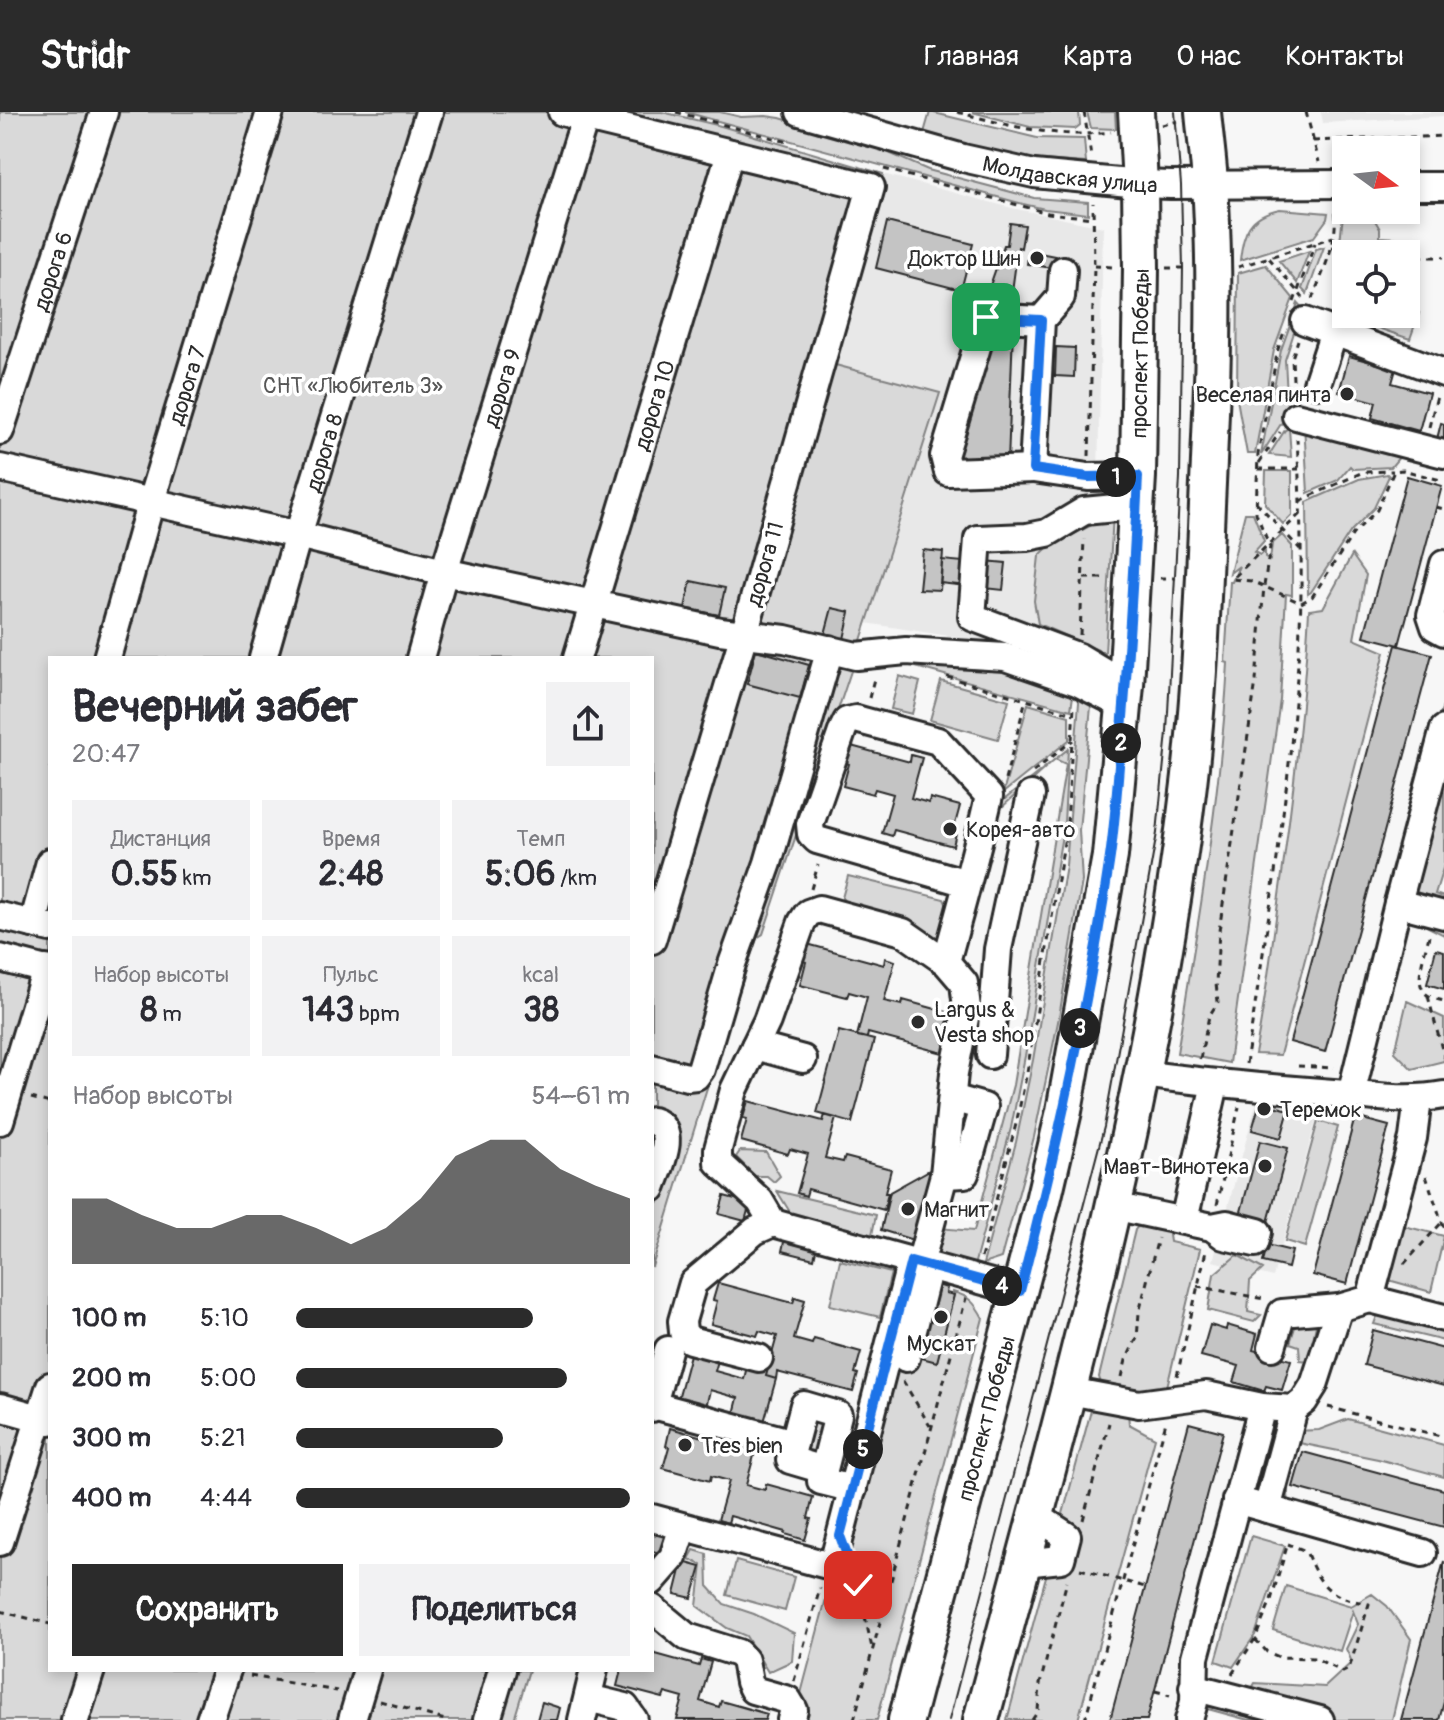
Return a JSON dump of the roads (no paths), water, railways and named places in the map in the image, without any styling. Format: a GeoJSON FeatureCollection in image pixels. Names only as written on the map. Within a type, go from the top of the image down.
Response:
{"type":"FeatureCollection","features":[{"type":"Feature","properties":{"kind":"main road"},"geometry":{"type":"LineString","coordinates":[[981,1720],[1069,1391],[1113,1206],[1142,1074],[1177,872],[1198,680],[1211,396],[1213,267],[1203,113]]}},
{"type":"Feature","properties":{"kind":"main road","name":"проспект Победы"},"geometry":{"type":"LineString","coordinates":[[906,1720],[1043,1201],[1064,1111],[1112,842],[1125,696],[1137,491],[1141,350],[1137,121]]}},
{"type":"Feature","properties":{"kind":"street","name":"дорога 6"},"geometry":{"type":"LineString","coordinates":[[0,431],[104,112]]}},
{"type":"Feature","properties":{"kind":"street","name":"дорога 7"},"geometry":{"type":"LineString","coordinates":[[108,656],[151,501],[270,112]]}},
{"type":"Feature","properties":{"kind":"street","name":"дорога 8"},"geometry":{"type":"LineString","coordinates":[[264,656],[429,112]]}},
{"type":"Feature","properties":{"kind":"street","name":"Молдавская улица"},"geometry":{"type":"LineString","coordinates":[[800,112],[963,158],[1034,174],[1140,184],[1332,184]]}},
{"type":"Feature","properties":{"kind":"street"},"geometry":{"type":"LineString","coordinates":[[573,115],[730,153]]}},
{"type":"Feature","properties":{"kind":"street","name":"дорога 9"},"geometry":{"type":"LineString","coordinates":[[421,656],[573,115]]}},
{"type":"Feature","properties":{"kind":"street","name":"дорога 11"},"geometry":{"type":"LineString","coordinates":[[654,933],[744,634],[871,187],[730,153]]}},
{"type":"Feature","properties":{"kind":"street","name":"дорога 10"},"geometry":{"type":"LineString","coordinates":[[578,656],[730,153]]}},
{"type":"Feature","properties":{"kind":"street"},"geometry":{"type":"LineString","coordinates":[[1420,186],[1444,186]]}},
{"type":"Feature","properties":{"kind":"street"},"geometry":{"type":"LineString","coordinates":[[1033,469],[1041,320],[1061,297],[1063,270]]}},
{"type":"Feature","properties":{"kind":"street"},"geometry":{"type":"LineString","coordinates":[[1299,314],[1334,332],[1443,373]]}},
{"type":"Feature","properties":{"kind":"street"},"geometry":{"type":"LineString","coordinates":[[1041,320],[986,317],[944,456],[948,472],[1033,469],[1088,477],[1137,491]]}},
{"type":"Feature","properties":{"kind":"street"},"geometry":{"type":"LineString","coordinates":[[1317,384],[1334,332]]}},
{"type":"Feature","properties":{"kind":"street"},"geometry":{"type":"LineString","coordinates":[[1296,416],[1434,451]]}},
{"type":"Feature","properties":{"kind":"street"},"geometry":{"type":"LineString","coordinates":[[0,468],[298,535],[444,572],[720,631],[785,639],[856,656],[906,651],[1005,657],[1125,696]]}},
{"type":"Feature","properties":{"kind":"street"},"geometry":{"type":"LineString","coordinates":[[1125,696],[1079,657],[972,617],[978,539],[1047,533],[1084,511],[1137,491]]}},
{"type":"Feature","properties":{"kind":"street"},"geometry":{"type":"LineString","coordinates":[[1444,564],[1431,615],[1435,627],[1444,632]]}},
{"type":"Feature","properties":{"kind":"street"},"geometry":{"type":"LineString","coordinates":[[654,1069],[687,1077],[696,1076],[701,1069],[732,964],[768,863],[830,649]]}},
{"type":"Feature","properties":{"kind":"street"},"geometry":{"type":"LineString","coordinates":[[946,962],[967,883],[989,796],[938,741],[856,719],[847,721],[810,824],[811,834],[825,843],[967,883]]}},
{"type":"Feature","properties":{"kind":"street"},"geometry":{"type":"LineString","coordinates":[[1351,1095],[1444,729]]}},
{"type":"Feature","properties":{"kind":"street"},"geometry":{"type":"LineString","coordinates":[[990,1055],[998,949],[1031,795]]}},
{"type":"Feature","properties":{"kind":"street"},"geometry":{"type":"LineString","coordinates":[[0,916],[41,926],[48,876]]}},
{"type":"Feature","properties":{"kind":"street"},"geometry":{"type":"LineString","coordinates":[[1398,903],[1439,914]]}},
{"type":"Feature","properties":{"kind":"street"},"geometry":{"type":"LineString","coordinates":[[654,1519],[827,1565],[834,1560],[853,1489],[896,1356],[944,1175],[954,1073],[967,1008],[964,983],[946,962],[903,932],[819,909],[808,913],[802,922],[767,1021],[734,1090],[718,1149],[718,1162],[760,1201],[773,1223]]}},
{"type":"Feature","properties":{"kind":"street"},"geometry":{"type":"LineString","coordinates":[[964,983],[998,949]]}},
{"type":"Feature","properties":{"kind":"street"},"geometry":{"type":"LineString","coordinates":[[0,958],[48,970],[0,1121]]}},
{"type":"Feature","properties":{"kind":"street"},"geometry":{"type":"LineString","coordinates":[[755,1046],[803,1059]]}},
{"type":"Feature","properties":{"kind":"street"},"geometry":{"type":"LineString","coordinates":[[1142,1074],[1205,1083],[1351,1095],[1437,1097],[1413,1138],[1373,1288],[1339,1308],[1282,1313],[1272,1347]]}},
{"type":"Feature","properties":{"kind":"street"},"geometry":{"type":"LineString","coordinates":[[1174,1218],[1205,1083]]}},
{"type":"Feature","properties":{"kind":"street"},"geometry":{"type":"LineString","coordinates":[[654,1181],[667,1139],[659,1126]]}},
{"type":"Feature","properties":{"kind":"street"},"geometry":{"type":"LineString","coordinates":[[1113,1206],[1212,1227]]}},
{"type":"Feature","properties":{"kind":"street"},"geometry":{"type":"LineString","coordinates":[[759,1358],[690,1340],[683,1332],[682,1321],[693,1283],[755,1231],[773,1223],[1020,1291]]}},
{"type":"Feature","properties":{"kind":"street"},"geometry":{"type":"LineString","coordinates":[[1373,1288],[1444,1318]]}},
{"type":"Feature","properties":{"kind":"street"},"geometry":{"type":"LineString","coordinates":[[1267,1509],[1299,1405],[1314,1385],[1339,1308]]}},
{"type":"Feature","properties":{"kind":"street"},"geometry":{"type":"LineString","coordinates":[[654,1399],[668,1350]]}},
{"type":"Feature","properties":{"kind":"street"},"geometry":{"type":"LineString","coordinates":[[1069,1391],[1139,1404],[1206,1395],[1262,1407],[1299,1405]]}},
{"type":"Feature","properties":{"kind":"street"},"geometry":{"type":"LineString","coordinates":[[0,1542],[45,1420],[48,1400]]}},
{"type":"Feature","properties":{"kind":"street"},"geometry":{"type":"LineString","coordinates":[[824,1470],[790,1460],[804,1405],[838,1415],[824,1470],[821,1481],[853,1489]]}},
{"type":"Feature","properties":{"kind":"street"},"geometry":{"type":"LineString","coordinates":[[0,1407],[45,1420]]}},
{"type":"Feature","properties":{"kind":"street"},"geometry":{"type":"LineString","coordinates":[[654,1407],[794,1443]]}},
{"type":"Feature","properties":{"kind":"street"},"geometry":{"type":"LineString","coordinates":[[1189,1720],[1194,1702],[1195,1657],[1262,1407]]}},
{"type":"Feature","properties":{"kind":"street"},"geometry":{"type":"LineString","coordinates":[[1236,1500],[1423,1553]]}},
{"type":"Feature","properties":{"kind":"street"},"geometry":{"type":"LineString","coordinates":[[654,1579],[673,1557],[683,1527]]}},
{"type":"Feature","properties":{"kind":"street"},"geometry":{"type":"LineString","coordinates":[[654,1610],[687,1637],[738,1653],[745,1660],[753,1690],[790,1710]]}},
{"type":"Feature","properties":{"kind":"street"},"geometry":{"type":"LineString","coordinates":[[75,1720],[90,1672]]}},
{"type":"Feature","properties":{"kind":"street"},"geometry":{"type":"LineString","coordinates":[[210,1720],[226,1672]]}},
{"type":"Feature","properties":{"kind":"street"},"geometry":{"type":"LineString","coordinates":[[487,1720],[501,1672]]}},
{"type":"Feature","properties":{"kind":"street"},"geometry":{"type":"LineString","coordinates":[[594,1672],[585,1709],[625,1707],[634,1720]]}},
{"type":"Feature","properties":{"kind":"street"},"geometry":{"type":"LineString","coordinates":[[1193,1687],[1320,1720]]}},
{"type":"Feature","properties":{"kind":"tram line"},"geometry":{"type":"LineString","coordinates":[[949,1720],[1104,1127],[1157,833],[1167,732],[1180,477],[1183,268],[1175,112]]}},
{"type":"Feature","properties":{"kind":"place","name":"Доктор Шин"},"geometry":{"type":"Point","coordinates":[1037,258]}},
{"type":"Feature","properties":{"kind":"place","name":"Веселая пинта"},"geometry":{"type":"Point","coordinates":[1347,394]}},
{"type":"Feature","properties":{"kind":"place","name":"Корея-авто"},"geometry":{"type":"Point","coordinates":[950,829]}},
{"type":"Feature","properties":{"kind":"place","name":"Largus & Vesta shop"},"geometry":{"type":"Point","coordinates":[918,1022]}},
{"type":"Feature","properties":{"kind":"place","name":"Теремок"},"geometry":{"type":"Point","coordinates":[1264,1109]}},
{"type":"Feature","properties":{"kind":"place","name":"Мавт-Винотека"},"geometry":{"type":"Point","coordinates":[1265,1166]}},
{"type":"Feature","properties":{"kind":"place","name":"Магнит"},"geometry":{"type":"Point","coordinates":[908,1209]}},
{"type":"Feature","properties":{"kind":"place","name":"Мускат"},"geometry":{"type":"Point","coordinates":[941,1317]}},
{"type":"Feature","properties":{"kind":"place","name":"Tres bien"},"geometry":{"type":"Point","coordinates":[685,1445]}},
{"type":"Feature","properties":{"kind":"park label","name":"СНТ «Любитель 3»"},"geometry":{"type":"Point","coordinates":[353,385]}}]}
